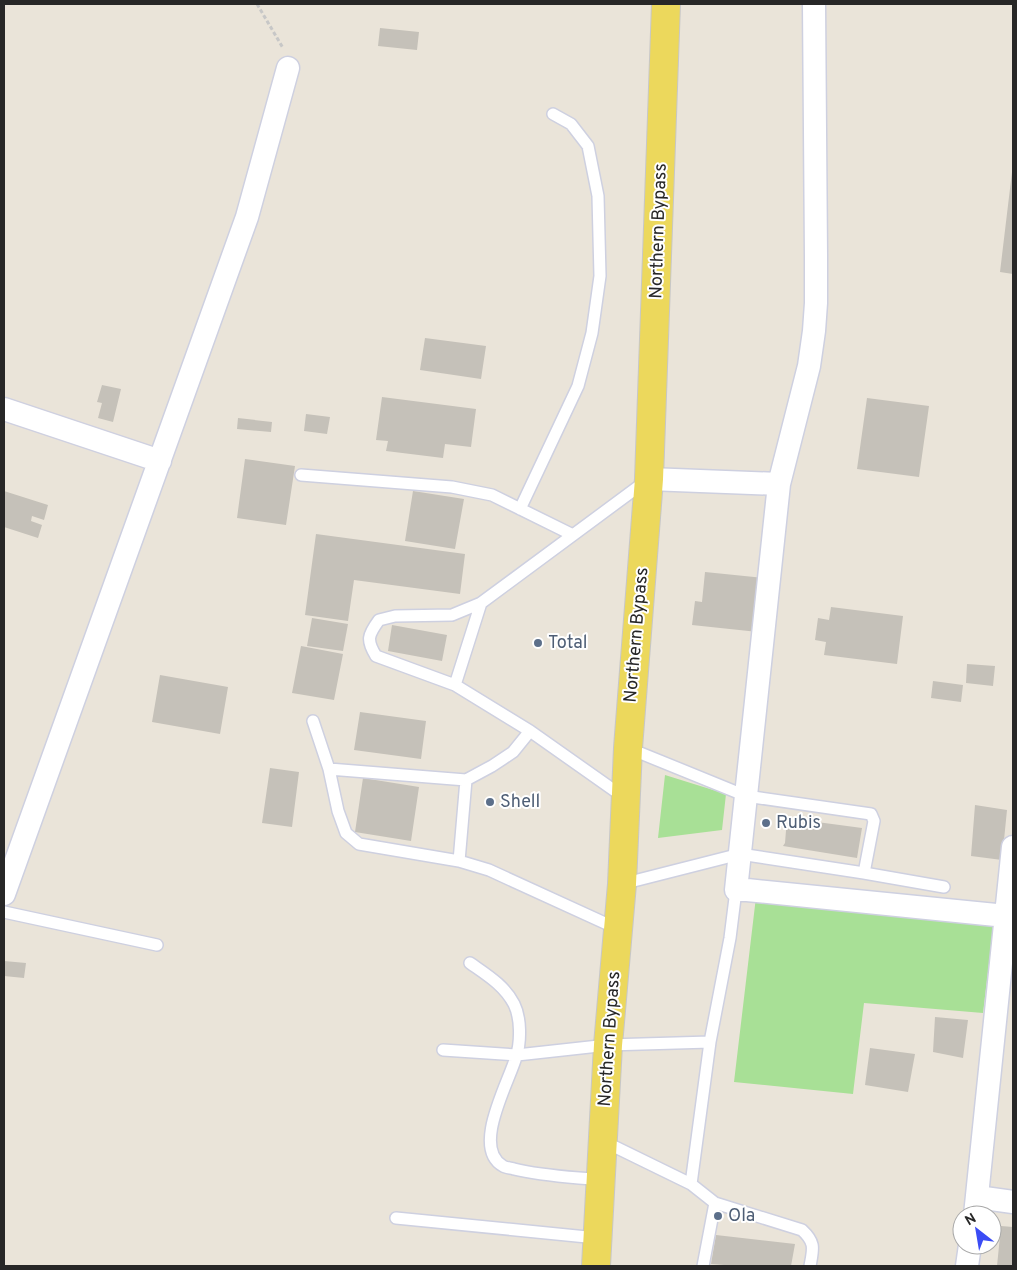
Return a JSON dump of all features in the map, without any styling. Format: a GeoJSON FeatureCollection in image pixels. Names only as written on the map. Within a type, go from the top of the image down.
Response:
{"type":"FeatureCollection","features":[{"type":"Feature","properties":{"kind":"main road","name":"Northern Bypass"},"geometry":{"type":"LineString","coordinates":[[596,1266],[608,1045],[622,884],[628,748],[650,479],[666,4]]}},
{"type":"Feature","properties":{"kind":"street"},"geometry":{"type":"LineString","coordinates":[[814,4],[816,303],[809,366],[779,484],[736,890],[1006,916]]}},
{"type":"Feature","properties":{"kind":"street"},"geometry":{"type":"LineString","coordinates":[[4,894],[247,217],[288,68]]}},
{"type":"Feature","properties":{"kind":"street"},"geometry":{"type":"LineString","coordinates":[[4,409],[160,461]]}},
{"type":"Feature","properties":{"kind":"street"},"geometry":{"type":"LineString","coordinates":[[650,479],[779,484]]}},
{"type":"Feature","properties":{"kind":"street"},"geometry":{"type":"LineString","coordinates":[[976,1205],[986,1097],[1006,989],[1006,916],[1013,847]]}},
{"type":"Feature","properties":{"kind":"street"},"geometry":{"type":"LineString","coordinates":[[985,1205],[1013,1202]]}},
{"type":"Feature","properties":{"kind":"lane"},"geometry":{"type":"LineString","coordinates":[[520,509],[578,386],[592,333],[600,276],[598,196],[588,146],[571,124],[553,114]]}},
{"type":"Feature","properties":{"kind":"lane"},"geometry":{"type":"LineString","coordinates":[[301,474],[452,487],[492,495],[573,535]]}},
{"type":"Feature","properties":{"kind":"lane"},"geometry":{"type":"LineString","coordinates":[[626,799],[530,731],[455,685],[376,656],[370,646],[370,633],[379,620],[395,616],[452,615],[481,603],[650,479]]}},
{"type":"Feature","properties":{"kind":"lane"},"geometry":{"type":"LineString","coordinates":[[455,685],[481,603]]}},
{"type":"Feature","properties":{"kind":"lane"},"geometry":{"type":"LineString","coordinates":[[313,721],[329,769],[338,811],[346,833],[359,844],[459,860],[489,870],[618,929]]}},
{"type":"Feature","properties":{"kind":"lane"},"geometry":{"type":"LineString","coordinates":[[329,769],[466,780],[513,752],[530,731]]}},
{"type":"Feature","properties":{"kind":"lane"},"geometry":{"type":"LineString","coordinates":[[628,748],[746,796],[871,814],[874,821],[864,873]]}},
{"type":"Feature","properties":{"kind":"lane"},"geometry":{"type":"LineString","coordinates":[[459,860],[466,780]]}},
{"type":"Feature","properties":{"kind":"lane"},"geometry":{"type":"LineString","coordinates":[[622,884],[740,854],[944,887]]}},
{"type":"Feature","properties":{"kind":"lane"},"geometry":{"type":"LineString","coordinates":[[691,1184],[710,1042],[730,938],[736,890]]}},
{"type":"Feature","properties":{"kind":"lane"},"geometry":{"type":"LineString","coordinates":[[4,912],[157,945]]}},
{"type":"Feature","properties":{"kind":"lane"},"geometry":{"type":"LineString","coordinates":[[470,963],[501,985],[514,1005],[519,1026],[517,1055],[491,1124],[490,1142],[493,1155],[502,1166],[527,1172],[601,1180]]}},
{"type":"Feature","properties":{"kind":"lane"},"geometry":{"type":"LineString","coordinates":[[443,1050],[517,1055],[608,1045],[710,1042]]}},
{"type":"Feature","properties":{"kind":"lane"},"geometry":{"type":"LineString","coordinates":[[603,1141],[691,1184],[715,1203],[802,1230],[809,1237],[813,1247],[810,1266]]}},
{"type":"Feature","properties":{"kind":"lane"},"geometry":{"type":"LineString","coordinates":[[704,1266],[715,1203]]}},
{"type":"Feature","properties":{"kind":"lane"},"geometry":{"type":"LineString","coordinates":[[396,1218],[597,1238]]}},
{"type":"Feature","properties":{"kind":"path"},"geometry":{"type":"LineString","coordinates":[[257,4],[287,54],[288,68]]}},
{"type":"Feature","properties":{"kind":"green space"},"geometry":{"type":"Polygon","coordinates":[[[665,775],[726,794],[722,830],[658,838],[665,775]]]}},
{"type":"Feature","properties":{"kind":"green space"},"geometry":{"type":"Polygon","coordinates":[[[756,897],[994,922],[983,1013],[864,1003],[853,1094],[734,1082],[756,897]]]}},
{"type":"Feature","properties":{"kind":"building"},"geometry":{"type":"Polygon","coordinates":[[[380,28],[419,32],[417,50],[378,46],[380,28]]]}},
{"type":"Feature","properties":{"kind":"building"},"geometry":{"type":"Polygon","coordinates":[[[1013,172],[1013,274],[1000,272],[1013,172]]]}},
{"type":"Feature","properties":{"kind":"building"},"geometry":{"type":"Polygon","coordinates":[[[425,338],[486,346],[481,379],[420,370],[425,338]]]}},
{"type":"Feature","properties":{"kind":"building"},"geometry":{"type":"Polygon","coordinates":[[[102,385],[121,389],[113,422],[98,418],[102,403],[97,402],[102,385]]]}},
{"type":"Feature","properties":{"kind":"building"},"geometry":{"type":"Polygon","coordinates":[[[382,397],[476,409],[471,447],[445,444],[443,458],[386,451],[388,441],[376,440],[382,397]]]}},
{"type":"Feature","properties":{"kind":"building"},"geometry":{"type":"Polygon","coordinates":[[[867,398],[929,406],[919,477],[857,469],[867,398]]]}},
{"type":"Feature","properties":{"kind":"building"},"geometry":{"type":"Polygon","coordinates":[[[306,414],[330,417],[327,434],[304,431],[306,414]]]}},
{"type":"Feature","properties":{"kind":"building"},"geometry":{"type":"Polygon","coordinates":[[[238,418],[272,422],[271,432],[237,429],[238,418]]]}},
{"type":"Feature","properties":{"kind":"building"},"geometry":{"type":"Polygon","coordinates":[[[245,459],[295,466],[286,525],[237,518],[245,459]]]}},
{"type":"Feature","properties":{"kind":"building"},"geometry":{"type":"Polygon","coordinates":[[[4,491],[48,505],[44,520],[32,516],[31,521],[42,525],[38,538],[4,527],[4,491]]]}},
{"type":"Feature","properties":{"kind":"building"},"geometry":{"type":"Polygon","coordinates":[[[413,491],[464,499],[455,549],[405,541],[413,491]]]}},
{"type":"Feature","properties":{"kind":"building"},"geometry":{"type":"Polygon","coordinates":[[[316,534],[465,554],[460,594],[354,580],[348,621],[305,615],[316,534]]]}},
{"type":"Feature","properties":{"kind":"building"},"geometry":{"type":"Polygon","coordinates":[[[705,572],[764,578],[758,632],[692,625],[695,601],[702,602],[705,572]]]}},
{"type":"Feature","properties":{"kind":"building"},"geometry":{"type":"Polygon","coordinates":[[[831,607],[903,616],[897,664],[824,655],[826,642],[815,640],[818,618],[829,620],[831,607]]]}},
{"type":"Feature","properties":{"kind":"building"},"geometry":{"type":"Polygon","coordinates":[[[312,618],[348,624],[343,651],[307,646],[312,618]]]}},
{"type":"Feature","properties":{"kind":"building"},"geometry":{"type":"Polygon","coordinates":[[[392,625],[447,635],[442,661],[388,651],[392,625]]]}},
{"type":"Feature","properties":{"kind":"building"},"geometry":{"type":"Polygon","coordinates":[[[301,646],[343,654],[334,700],[292,693],[301,646]]]}},
{"type":"Feature","properties":{"kind":"building"},"geometry":{"type":"Polygon","coordinates":[[[967,664],[995,666],[993,686],[966,683],[967,664]]]}},
{"type":"Feature","properties":{"kind":"building"},"geometry":{"type":"Polygon","coordinates":[[[160,675],[228,687],[220,734],[152,722],[160,675]]]}},
{"type":"Feature","properties":{"kind":"building"},"geometry":{"type":"Polygon","coordinates":[[[933,681],[963,685],[961,702],[931,698],[933,681]]]}},
{"type":"Feature","properties":{"kind":"building"},"geometry":{"type":"Polygon","coordinates":[[[360,712],[426,721],[421,759],[354,750],[360,712]]]}},
{"type":"Feature","properties":{"kind":"building"},"geometry":{"type":"Polygon","coordinates":[[[270,768],[299,772],[292,827],[262,823],[270,768]]]}},
{"type":"Feature","properties":{"kind":"building"},"geometry":{"type":"Polygon","coordinates":[[[363,778],[419,787],[411,841],[355,832],[363,778]]]}},
{"type":"Feature","properties":{"kind":"building"},"geometry":{"type":"Polygon","coordinates":[[[975,805],[1007,810],[1002,860],[971,856],[975,805]]]}},
{"type":"Feature","properties":{"kind":"building"},"geometry":{"type":"Polygon","coordinates":[[[787,818],[862,828],[857,858],[783,846],[785,843],[787,818]]]}},
{"type":"Feature","properties":{"kind":"building"},"geometry":{"type":"Polygon","coordinates":[[[4,961],[26,963],[24,978],[4,976],[4,961]]]}},
{"type":"Feature","properties":{"kind":"building"},"geometry":{"type":"Polygon","coordinates":[[[935,1017],[968,1020],[963,1058],[933,1052],[935,1017]]]}},
{"type":"Feature","properties":{"kind":"building"},"geometry":{"type":"Polygon","coordinates":[[[870,1048],[915,1054],[908,1092],[865,1085],[870,1048]]]}},
{"type":"Feature","properties":{"kind":"building"},"geometry":{"type":"Polygon","coordinates":[[[1002,1226],[1013,1227],[1013,1266],[997,1266],[998,1255],[1002,1255],[1002,1226]]]}},
{"type":"Feature","properties":{"kind":"building"},"geometry":{"type":"Polygon","coordinates":[[[716,1235],[795,1244],[791,1266],[711,1264],[716,1235]]]}},
{"type":"Feature","properties":{"kind":"place","name":"Total"},"geometry":{"type":"Point","coordinates":[538,643]}},
{"type":"Feature","properties":{"kind":"place","name":"Shell"},"geometry":{"type":"Point","coordinates":[490,802]}},
{"type":"Feature","properties":{"kind":"place","name":"Rubis"},"geometry":{"type":"Point","coordinates":[766,823]}},
{"type":"Feature","properties":{"kind":"place","name":"Ola"},"geometry":{"type":"Point","coordinates":[718,1216]}}]}
